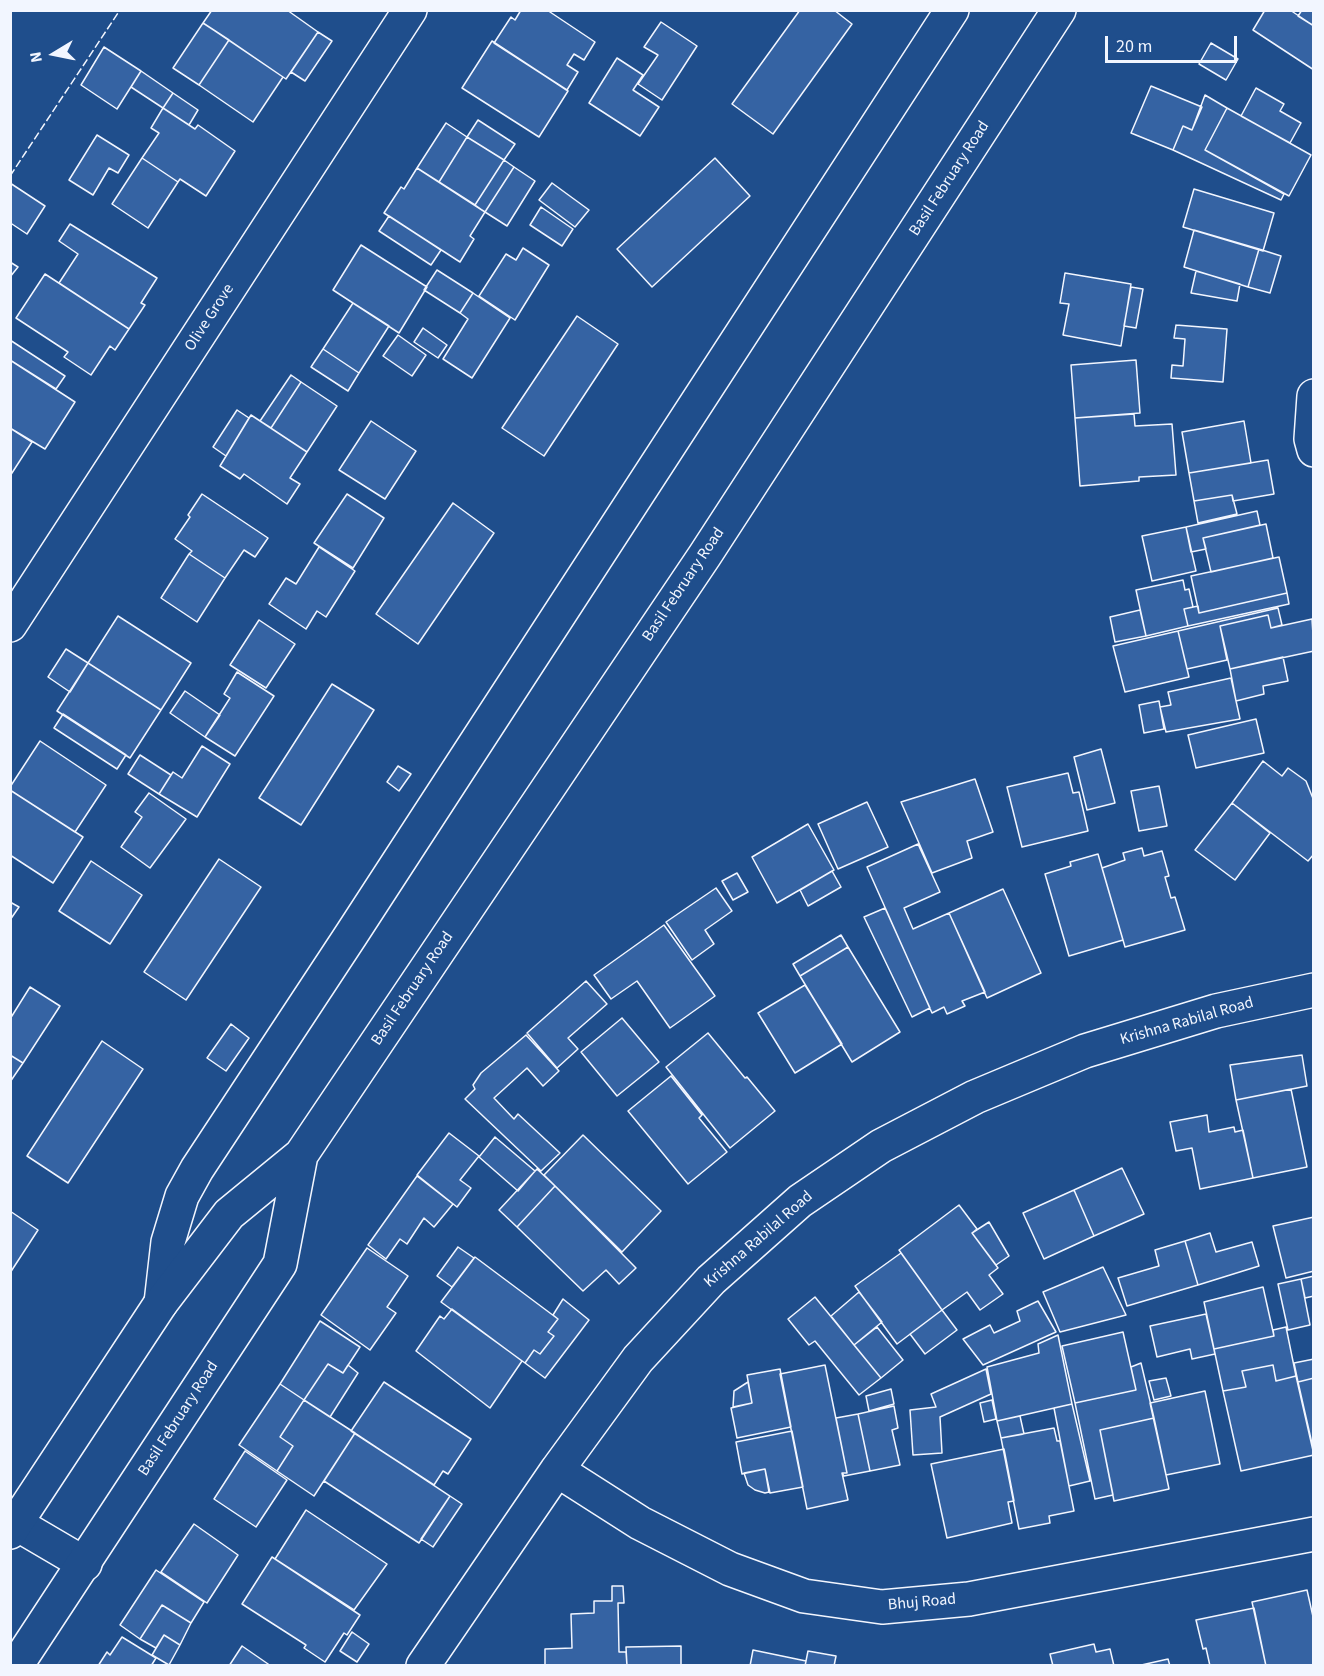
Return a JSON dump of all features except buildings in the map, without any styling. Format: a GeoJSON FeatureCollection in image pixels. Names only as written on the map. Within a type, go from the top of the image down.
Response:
{"type":"FeatureCollection","features":[{"type":"Feature","properties":{"kind":"street","name":"Olive Grove"},"geometry":{"type":"LineString","coordinates":[[10,625],[410,10]]}},
{"type":"Feature","properties":{"kind":"street"},"geometry":{"type":"LineString","coordinates":[[161,1304],[168,1242],[182,1196],[197,1169],[952,10]]}},
{"type":"Feature","properties":{"kind":"street","name":"Basil February Road"},"geometry":{"type":"LineString","coordinates":[[12,1525],[161,1304],[229,1214],[301,1155],[705,555],[1059,10]]}},
{"type":"Feature","properties":{"kind":"street"},"geometry":{"type":"LineString","coordinates":[[1314,396],[1311,439],[1314,450]]}},
{"type":"Feature","properties":{"kind":"street","name":"Krishna Rabilal Road"},"geometry":{"type":"LineString","coordinates":[[423,1665],[557,1470],[638,1359],[711,1280],[800,1201],[881,1146],[975,1097],[1085,1052],[1216,1011],[1314,990]]}},
{"type":"Feature","properties":{"kind":"street","name":"Basil February Road"},"geometry":{"type":"LineString","coordinates":[[16,1665],[85,1564],[280,1264],[301,1155]]}},
{"type":"Feature","properties":{"kind":"street","name":"Bhuj Road"},"geometry":{"type":"LineString","coordinates":[[557,1470],[640,1523],[730,1569],[804,1596],[882,1607],[969,1599],[1314,1534]]}},
{"type":"Feature","properties":{"kind":"street"},"geometry":{"type":"LineString","coordinates":[[12,1525],[85,1564]]}},
{"type":"Feature","properties":{"kind":"fence"},"geometry":{"type":"LineString","coordinates":[[10,176],[120,10]]}}]}
